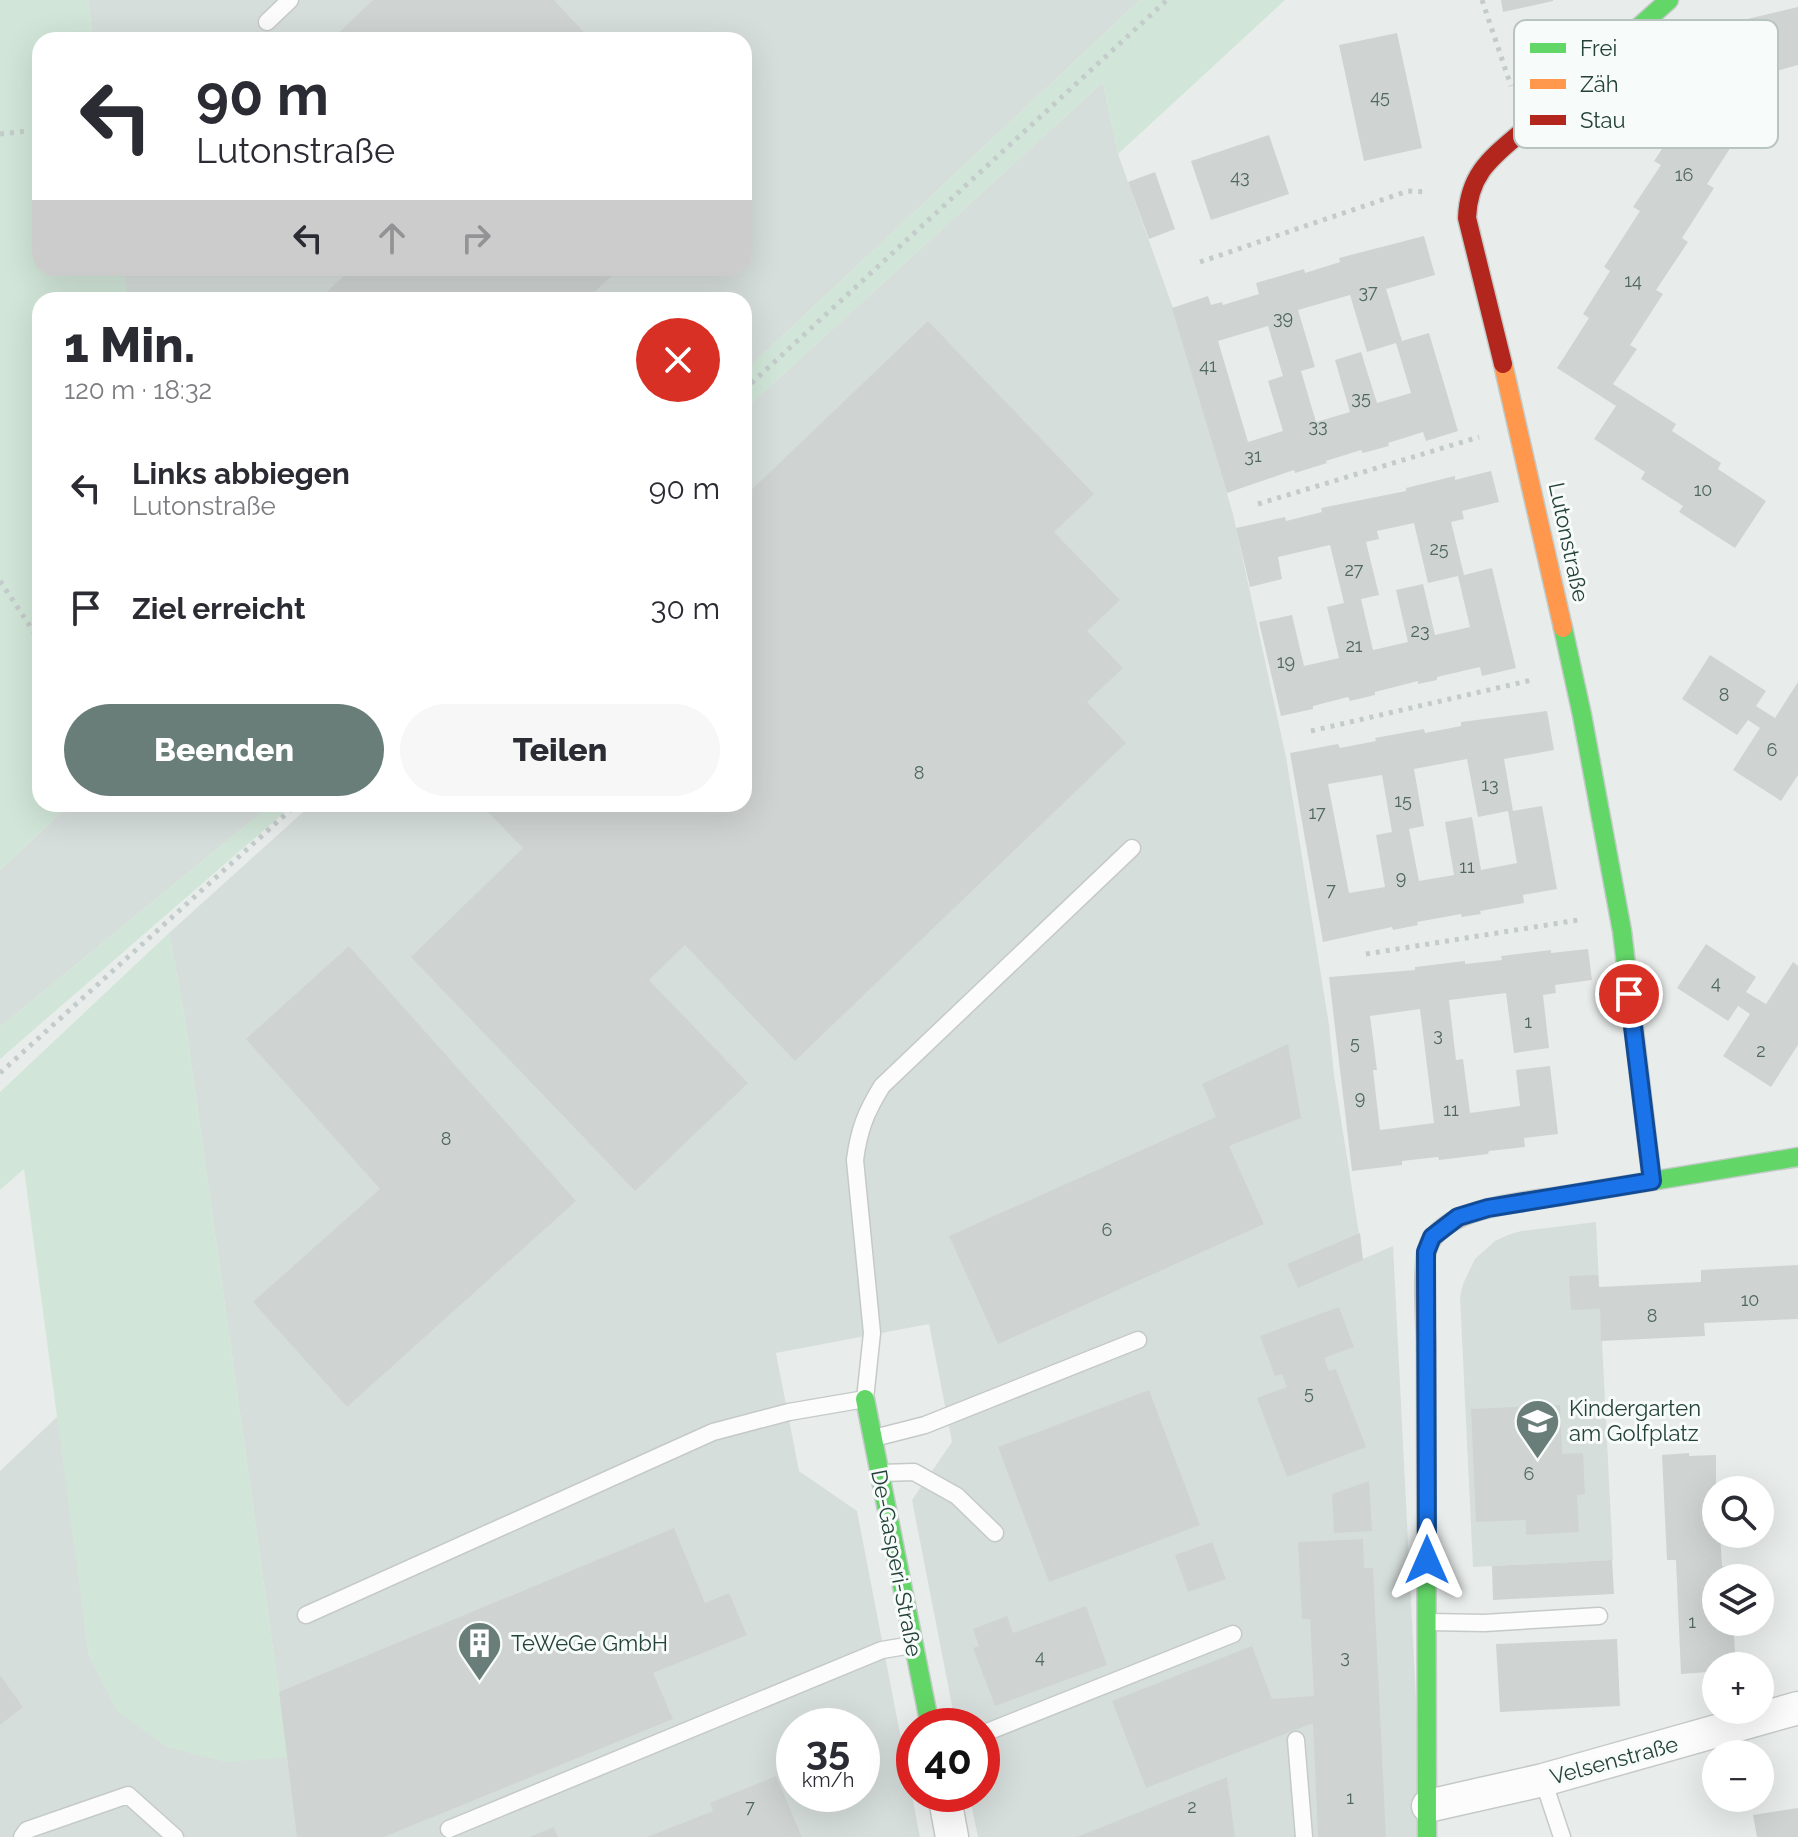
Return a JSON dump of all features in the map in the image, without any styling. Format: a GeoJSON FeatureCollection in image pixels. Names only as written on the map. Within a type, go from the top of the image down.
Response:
{"type":"FeatureCollection","features":[{"type":"Feature","properties":{"kind":"street"},"geometry":{"type":"LineString","coordinates":[[1647,20],[1669,0]]}},
{"type":"Feature","properties":{"kind":"street"},"geometry":{"type":"LineString","coordinates":[[1468,195],[1478,172],[1514,142]]}},
{"type":"Feature","properties":{"kind":"street","name":"Lutonstraße"},"geometry":{"type":"LineString","coordinates":[[1468,195],[1470,234],[1572,671],[1619,913],[1652,1181]]}},
{"type":"Feature","properties":{"kind":"street"},"geometry":{"type":"LineString","coordinates":[[1428,1822],[1426,1252],[1432,1237],[1458,1217],[1488,1208],[1798,1157]]}},
{"type":"Feature","properties":{"kind":"street","name":"De-Gasperi-Straße"},"geometry":{"type":"LineString","coordinates":[[865,1399],[926,1708]]}},
{"type":"Feature","properties":{"kind":"street","name":"Velsenstraße"},"geometry":{"type":"LineString","coordinates":[[1428,1822],[1543,1780],[1798,1708]]}},
{"type":"Feature","properties":{"kind":"street"},"geometry":{"type":"LineString","coordinates":[[947,1812],[952,1837]]}},
{"type":"Feature","properties":{"kind":"lane"},"geometry":{"type":"LineString","coordinates":[[267,22],[290,0]]}},
{"type":"Feature","properties":{"kind":"lane"},"geometry":{"type":"LineString","coordinates":[[306,1615],[713,1432],[789,1412],[865,1399],[872,1333],[855,1160],[858,1134],[867,1111],[882,1086],[1132,848]]}},
{"type":"Feature","properties":{"kind":"lane"},"geometry":{"type":"LineString","coordinates":[[872,1438],[925,1425],[1138,1340]]}},
{"type":"Feature","properties":{"kind":"lane"},"geometry":{"type":"LineString","coordinates":[[879,1474],[914,1472],[957,1496],[995,1533]]}},
{"type":"Feature","properties":{"kind":"lane"},"geometry":{"type":"LineString","coordinates":[[1427,1622],[1484,1623],[1599,1616]]}},
{"type":"Feature","properties":{"kind":"lane"},"geometry":{"type":"LineString","coordinates":[[1000,1727],[1233,1634]]}},
{"type":"Feature","properties":{"kind":"lane"},"geometry":{"type":"LineString","coordinates":[[449,1829],[882,1650],[913,1645]]}},
{"type":"Feature","properties":{"kind":"lane"},"geometry":{"type":"LineString","coordinates":[[1296,1740],[1304,1837]]}},
{"type":"Feature","properties":{"kind":"lane"},"geometry":{"type":"LineString","coordinates":[[1543,1780],[1562,1837]]}},
{"type":"Feature","properties":{"kind":"lane"},"geometry":{"type":"LineString","coordinates":[[22,1837],[27,1830],[128,1795],[175,1837]]}},
{"type":"Feature","properties":{"kind":"path"},"geometry":{"type":"LineString","coordinates":[[752,383],[1167,0]]}},
{"type":"Feature","properties":{"kind":"path"},"geometry":{"type":"LineString","coordinates":[[1482,0],[1514,96]]}},
{"type":"Feature","properties":{"kind":"path"},"geometry":{"type":"LineString","coordinates":[[0,134],[27,131]]}},
{"type":"Feature","properties":{"kind":"path"},"geometry":{"type":"LineString","coordinates":[[1200,262],[1408,191],[1468,195]]}},
{"type":"Feature","properties":{"kind":"path"},"geometry":{"type":"LineString","coordinates":[[1258,504],[1517,426]]}},
{"type":"Feature","properties":{"kind":"path"},"geometry":{"type":"LineString","coordinates":[[0,581],[32,629]]}},
{"type":"Feature","properties":{"kind":"path"},"geometry":{"type":"LineString","coordinates":[[1311,731],[1572,671]]}},
{"type":"Feature","properties":{"kind":"path"},"geometry":{"type":"LineString","coordinates":[[0,1073],[288,812]]}},
{"type":"Feature","properties":{"kind":"path"},"geometry":{"type":"LineString","coordinates":[[1366,954],[1619,913]]}},
{"type":"Feature","properties":{"kind":"shaded area"},"geometry":{"type":"Polygon","coordinates":[[[88,0],[1140,0],[752,364],[752,292],[126,292],[124,276],[752,276],[752,32],[92,32],[88,0]]]}},
{"type":"Feature","properties":{"kind":"shaded area"},"geometry":{"type":"Polygon","coordinates":[[[1103,82],[1118,154],[1173,308],[1233,514],[1286,757],[1363,1259],[1393,1246],[1423,1837],[978,1837],[973,1812],[1000,1812],[1000,1708],[952,1708],[912,1500],[952,1442],[929,1324],[776,1353],[799,1471],[857,1511],[896,1713],[896,1812],[915,1812],[920,1837],[0,1837],[0,1471],[58,1416],[89,1656],[288,1757],[185,1019],[169,933],[303,812],[752,812],[752,403],[1103,82]]]}},
{"type":"Feature","properties":{"kind":"shaded area"},"geometry":{"type":"Polygon","coordinates":[[[62,812],[262,812],[0,1027],[0,870],[62,812]]]}},
{"type":"Feature","properties":{"kind":"shaded area","name":"Kindergarten am Golfplatz"},"geometry":{"type":"Polygon","coordinates":[[[1596,1222],[1613,1560],[1473,1567],[1460,1297],[1463,1284],[1475,1259],[1495,1241],[1521,1231],[1596,1222]]]}},
{"type":"Feature","properties":{"kind":"green space"},"geometry":{"type":"Polygon","coordinates":[[[0,0],[88,0],[92,32],[32,32],[32,276],[124,276],[126,292],[32,292],[32,812],[62,812],[0,870],[0,0]]]}},
{"type":"Feature","properties":{"kind":"green space"},"geometry":{"type":"Polygon","coordinates":[[[1140,0],[1285,0],[1118,154],[1103,82],[752,403],[752,364],[1140,0]]]}},
{"type":"Feature","properties":{"kind":"green space"},"geometry":{"type":"Polygon","coordinates":[[[262,812],[285,812],[0,1059],[0,1027],[262,812]]]}},
{"type":"Feature","properties":{"kind":"green space"},"geometry":{"type":"Polygon","coordinates":[[[169,933],[185,1019],[288,1757],[226,1762],[167,1747],[117,1711],[89,1656],[24,1169],[0,1190],[0,1092],[169,933]]]}},
{"type":"Feature","properties":{"kind":"building"},"geometry":{"type":"Polygon","coordinates":[[[373,0],[554,0],[584,32],[339,32],[373,0]]]}},
{"type":"Feature","properties":{"kind":"building"},"geometry":{"type":"Polygon","coordinates":[[[1501,0],[1553,0],[1553,1],[1503,12],[1501,0]]]}},
{"type":"Feature","properties":{"kind":"building"},"geometry":{"type":"Polygon","coordinates":[[[1798,7],[1798,65],[1778,70],[1778,20],[1743,20],[1798,7]]]}},
{"type":"Feature","properties":{"kind":"building"},"geometry":{"type":"Polygon","coordinates":[[[1397,33],[1422,148],[1364,161],[1339,45],[1397,33]]]}},
{"type":"Feature","properties":{"kind":"building"},"geometry":{"type":"Polygon","coordinates":[[[1269,135],[1289,194],[1211,220],[1191,161],[1269,135]]]}},
{"type":"Feature","properties":{"kind":"building"},"geometry":{"type":"Polygon","coordinates":[[[1663,148],[1730,148],[1707,184],[1714,188],[1682,238],[1688,242],[1656,290],[1663,294],[1630,345],[1637,349],[1613,384],[1676,424],[1672,431],[1721,463],[1718,469],[1766,501],[1735,548],[1679,512],[1683,506],[1641,479],[1645,472],[1594,439],[1616,406],[1557,368],[1589,318],[1583,314],[1610,271],[1604,267],[1640,211],[1633,207],[1661,165],[1654,161],[1663,148]]]}},
{"type":"Feature","properties":{"kind":"building"},"geometry":{"type":"Polygon","coordinates":[[[1155,172],[1175,229],[1149,239],[1128,182],[1155,172]]]}},
{"type":"Feature","properties":{"kind":"building"},"geometry":{"type":"Polygon","coordinates":[[[1424,236],[1435,275],[1386,289],[1402,341],[1429,333],[1458,431],[1426,441],[1423,432],[1388,443],[1389,446],[1363,453],[1361,450],[1227,493],[1172,308],[1208,296],[1211,305],[1222,302],[1223,305],[1259,294],[1256,283],[1304,269],[1305,273],[1340,262],[1339,258],[1424,236]],[[1350,295],[1298,310],[1315,367],[1301,371],[1316,422],[1350,412],[1335,360],[1361,352],[1377,403],[1411,393],[1396,343],[1367,352],[1350,295]],[[1268,326],[1218,341],[1248,442],[1283,431],[1268,381],[1283,376],[1268,326]]]}},
{"type":"Feature","properties":{"kind":"building"},"geometry":{"type":"Polygon","coordinates":[[[344,276],[612,276],[594,292],[326,292],[344,276]]]}},
{"type":"Feature","properties":{"kind":"building"},"geometry":{"type":"Polygon","coordinates":[[[928,321],[1094,494],[1054,532],[1120,600],[1087,631],[1123,668],[1087,702],[1126,743],[795,1061],[685,945],[649,980],[748,1083],[635,1191],[411,957],[523,848],[488,812],[752,812],[752,489],[928,321]]]}},
{"type":"Feature","properties":{"kind":"building"},"geometry":{"type":"Polygon","coordinates":[[[1491,471],[1499,502],[1462,511],[1464,519],[1451,522],[1464,575],[1492,568],[1516,668],[1482,676],[1480,667],[1350,701],[1348,697],[1281,716],[1259,622],[1292,615],[1304,666],[1339,658],[1327,607],[1344,603],[1330,545],[1278,557],[1282,579],[1250,587],[1236,528],[1285,517],[1286,521],[1322,512],[1321,508],[1406,491],[1406,488],[1455,476],[1455,480],[1491,471]],[[1414,523],[1377,531],[1379,539],[1366,542],[1379,595],[1361,599],[1373,650],[1408,642],[1396,590],[1423,584],[1435,635],[1470,627],[1458,576],[1428,583],[1414,523]]]}},
{"type":"Feature","properties":{"kind":"building"},"geometry":{"type":"Polygon","coordinates":[[[1710,655],[1766,691],[1756,706],[1775,718],[1798,682],[1798,775],[1781,801],[1733,770],[1760,728],[1748,720],[1737,735],[1682,699],[1710,655]]]}},
{"type":"Feature","properties":{"kind":"building"},"geometry":{"type":"Polygon","coordinates":[[[1547,711],[1554,750],[1504,759],[1513,811],[1542,806],[1557,889],[1523,895],[1524,903],[1480,911],[1481,914],[1462,917],[1461,914],[1323,942],[1290,753],[1338,744],[1340,748],[1424,729],[1425,733],[1461,726],[1461,722],[1547,711]],[[1467,759],[1414,769],[1424,826],[1409,829],[1419,881],[1454,875],[1445,822],[1472,817],[1481,870],[1517,863],[1508,811],[1478,817],[1467,759]],[[1382,775],[1328,784],[1349,893],[1385,887],[1376,835],[1392,832],[1382,775]]]}},
{"type":"Feature","properties":{"kind":"building"},"geometry":{"type":"Polygon","coordinates":[[[1706,944],[1756,977],[1746,992],[1766,1004],[1793,962],[1798,966],[1798,1045],[1771,1087],[1723,1056],[1750,1014],[1738,1006],[1728,1021],[1677,988],[1706,944]]]}},
{"type":"Feature","properties":{"kind":"building"},"geometry":{"type":"Polygon","coordinates":[[[349,946],[576,1201],[347,1407],[253,1302],[380,1189],[246,1039],[349,946]]]}},
{"type":"Feature","properties":{"kind":"building"},"geometry":{"type":"Polygon","coordinates":[[[1588,949],[1592,980],[1555,985],[1556,993],[1543,995],[1549,1048],[1514,1053],[1506,993],[1449,1000],[1456,1060],[1463,1059],[1470,1113],[1520,1106],[1516,1070],[1550,1066],[1558,1134],[1524,1138],[1525,1147],[1489,1151],[1488,1154],[1402,1161],[1402,1165],[1352,1171],[1329,977],[1415,970],[1415,967],[1465,961],[1465,964],[1502,960],[1501,956],[1551,950],[1551,953],[1588,949]],[[1420,1009],[1370,1016],[1380,1130],[1434,1123],[1420,1009]]]}},
{"type":"Feature","properties":{"kind":"building"},"geometry":{"type":"Polygon","coordinates":[[[1288,1044],[1301,1118],[1229,1146],[1264,1224],[998,1344],[949,1236],[1216,1117],[1202,1084],[1288,1044]]]}},
{"type":"Feature","properties":{"kind":"building"},"geometry":{"type":"Polygon","coordinates":[[[1360,1233],[1363,1260],[1298,1288],[1287,1264],[1360,1233]]]}},
{"type":"Feature","properties":{"kind":"building"},"geometry":{"type":"Polygon","coordinates":[[[1798,1265],[1798,1319],[1704,1323],[1705,1336],[1601,1341],[1600,1309],[1571,1310],[1569,1276],[1598,1275],[1599,1287],[1701,1282],[1701,1270],[1798,1265]]]}},
{"type":"Feature","properties":{"kind":"building"},"geometry":{"type":"Polygon","coordinates":[[[1339,1307],[1354,1347],[1324,1358],[1329,1371],[1336,1369],[1366,1447],[1287,1477],[1257,1398],[1287,1387],[1282,1374],[1275,1376],[1260,1336],[1339,1307]]]}},
{"type":"Feature","properties":{"kind":"building"},"geometry":{"type":"Polygon","coordinates":[[[1149,1390],[1200,1525],[1049,1582],[998,1447],[1149,1390]]]}},
{"type":"Feature","properties":{"kind":"building"},"geometry":{"type":"Polygon","coordinates":[[[1560,1405],[1562,1454],[1583,1453],[1585,1494],[1577,1495],[1579,1532],[1526,1535],[1526,1520],[1476,1522],[1471,1409],[1560,1405]]]}},
{"type":"Feature","properties":{"kind":"building"},"geometry":{"type":"Polygon","coordinates":[[[1662,1455],[1716,1455],[1716,1476],[1702,1476],[1702,1548],[1721,1548],[1722,1564],[1702,1564],[1702,1636],[1734,1636],[1735,1652],[1702,1652],[1702,1672],[1681,1674],[1676,1560],[1667,1560],[1662,1455]]]}},
{"type":"Feature","properties":{"kind":"building"},"geometry":{"type":"Polygon","coordinates":[[[1369,1481],[1372,1531],[1334,1533],[1332,1494],[1369,1481]]]}},
{"type":"Feature","properties":{"kind":"building","name":"TeWeGe GmbH"},"geometry":{"type":"Polygon","coordinates":[[[674,1528],[705,1603],[729,1593],[747,1635],[653,1673],[673,1719],[384,1837],[297,1837],[279,1692],[674,1528]]]}},
{"type":"Feature","properties":{"kind":"building"},"geometry":{"type":"Polygon","coordinates":[[[1363,1539],[1364,1568],[1373,1568],[1386,1837],[1318,1837],[1313,1723],[1146,1788],[1112,1701],[1252,1646],[1272,1699],[1314,1696],[1310,1619],[1302,1619],[1298,1542],[1363,1539]]]}},
{"type":"Feature","properties":{"kind":"building"},"geometry":{"type":"Polygon","coordinates":[[[1212,1542],[1226,1579],[1188,1592],[1175,1555],[1212,1542]]]}},
{"type":"Feature","properties":{"kind":"building"},"geometry":{"type":"Polygon","coordinates":[[[1612,1560],[1614,1594],[1493,1600],[1492,1566],[1612,1560]]]}},
{"type":"Feature","properties":{"kind":"building"},"geometry":{"type":"Polygon","coordinates":[[[1086,1606],[1107,1665],[995,1706],[973,1648],[979,1646],[973,1629],[1007,1616],[1013,1633],[1086,1606]]]}},
{"type":"Feature","properties":{"kind":"building"},"geometry":{"type":"Polygon","coordinates":[[[1617,1639],[1620,1706],[1500,1712],[1496,1644],[1617,1639]]]}},
{"type":"Feature","properties":{"kind":"building"},"geometry":{"type":"Polygon","coordinates":[[[0,1675],[23,1707],[0,1725],[0,1675]]]}},
{"type":"Feature","properties":{"kind":"building"},"geometry":{"type":"Polygon","coordinates":[[[776,1776],[776,1812],[791,1812],[802,1837],[647,1837],[713,1811],[710,1803],[776,1776]]]}},
{"type":"Feature","properties":{"kind":"building"},"geometry":{"type":"Polygon","coordinates":[[[1227,1777],[1235,1837],[1077,1837],[1227,1777]]]}},
{"type":"Feature","properties":{"kind":"building"},"geometry":{"type":"Polygon","coordinates":[[[1798,1808],[1798,1837],[1757,1837],[1753,1815],[1798,1808]]]}},
{"type":"Feature","properties":{"kind":"building"},"geometry":{"type":"Polygon","coordinates":[[[554,1827],[558,1837],[529,1837],[554,1827]]]}},
{"type":"Feature","properties":{"kind":"traffic: fast"},"geometry":{"type":"LineString","coordinates":[[1647,20],[1669,0]]}},
{"type":"Feature","properties":{"kind":"traffic: fast"},"geometry":{"type":"LineString","coordinates":[[1563,628],[1622,931],[1652,1181]]}},
{"type":"Feature","properties":{"kind":"traffic: fast"},"geometry":{"type":"LineString","coordinates":[[1561,1196],[1798,1157]]}},
{"type":"Feature","properties":{"kind":"traffic: fast"},"geometry":{"type":"LineString","coordinates":[[1426,1349],[1427,1837]]}},
{"type":"Feature","properties":{"kind":"traffic: fast"},"geometry":{"type":"LineString","coordinates":[[865,1399],[926,1708]]}},
{"type":"Feature","properties":{"kind":"traffic: slow"},"geometry":{"type":"LineString","coordinates":[[1503,364],[1563,628]]}},
{"type":"Feature","properties":{"kind":"traffic: slow"},"geometry":{"type":"LineString","coordinates":[[1426,1349],[1425,1266],[1432,1239],[1445,1226],[1482,1210],[1561,1196]]}},
{"type":"Feature","properties":{"kind":"traffic: jam"},"geometry":{"type":"LineString","coordinates":[[1503,364],[1467,218],[1473,186],[1480,173],[1514,138]]}},
{"type":"Feature","properties":{"kind":"place","name":"Kindergarten am Golfplatz"},"geometry":{"type":"Point","coordinates":[1538,1460]}},
{"type":"Feature","properties":{"kind":"place","name":"TeWeGe GmbH"},"geometry":{"type":"Point","coordinates":[480,1682]}},
{"type":"Feature","properties":{"kind":"route"},"geometry":{"type":"LineString","coordinates":[[1427,1560],[1426,1252],[1432,1237],[1458,1217],[1488,1208],[1652,1181],[1629,994]]}}]}
